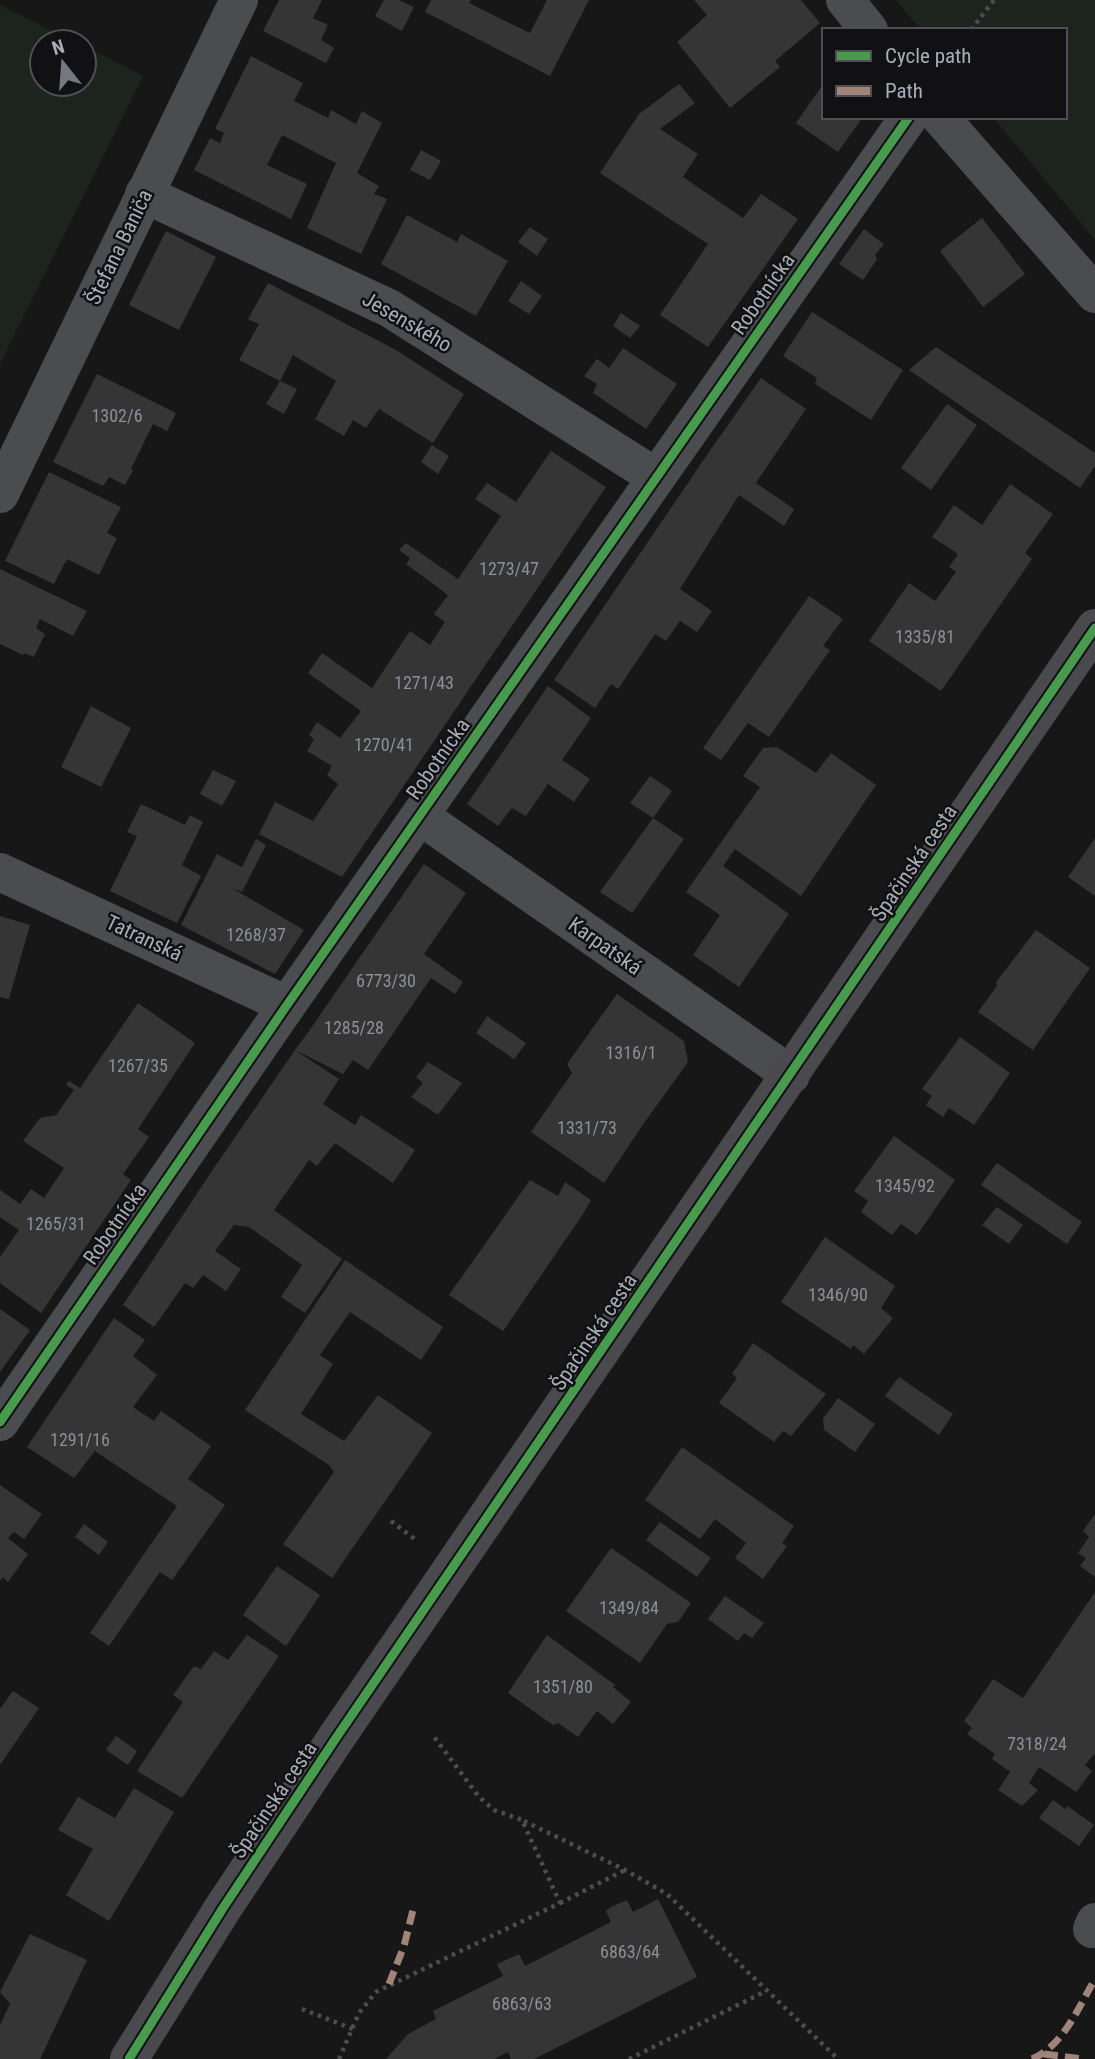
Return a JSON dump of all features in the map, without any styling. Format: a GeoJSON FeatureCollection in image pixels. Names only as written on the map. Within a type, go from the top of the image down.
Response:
{"type":"FeatureCollection","features":[{"type":"Feature","properties":{"kind":"street","name":"Štefana Baniča"},"geometry":{"type":"LineString","coordinates":[[0,494],[239,0]]}},
{"type":"Feature","properties":{"kind":"street"},"geometry":{"type":"LineString","coordinates":[[845,0],[867,28]]}},
{"type":"Feature","properties":{"kind":"street","name":"Robotnícka"},"geometry":{"type":"LineString","coordinates":[[0,1422],[287,1005],[908,119]]}},
{"type":"Feature","properties":{"kind":"street"},"geometry":{"type":"LineString","coordinates":[[942,119],[1095,294]]}},
{"type":"Feature","properties":{"kind":"street","name":"Jesenského"},"geometry":{"type":"LineString","coordinates":[[144,194],[389,308],[656,477]]}},
{"type":"Feature","properties":{"kind":"street","name":"Špačinská cesta"},"geometry":{"type":"LineString","coordinates":[[129,2059],[223,1909],[336,1738],[1095,628]]}},
{"type":"Feature","properties":{"kind":"street","name":"Karpatská"},"geometry":{"type":"LineString","coordinates":[[420,816],[791,1075]]}},
{"type":"Feature","properties":{"kind":"street","name":"Tatranská"},"geometry":{"type":"LineString","coordinates":[[0,872],[287,1005]]}},
{"type":"Feature","properties":{"kind":"path"},"geometry":{"type":"LineString","coordinates":[[973,28],[994,0]]}},
{"type":"Feature","properties":{"kind":"path"},"geometry":{"type":"LineString","coordinates":[[391,1521],[416,1540]]}},
{"type":"Feature","properties":{"kind":"path"},"geometry":{"type":"LineString","coordinates":[[432,1734],[479,1797],[495,1810],[522,1820],[625,1870],[667,1894],[838,2059]]}},
{"type":"Feature","properties":{"kind":"path"},"geometry":{"type":"LineString","coordinates":[[522,1820],[560,1903]]}},
{"type":"Feature","properties":{"kind":"path"},"geometry":{"type":"LineString","coordinates":[[339,2059],[366,2002],[376,1992],[625,1870]]}},
{"type":"Feature","properties":{"kind":"path"},"geometry":{"type":"LineString","coordinates":[[629,2059],[766,1991]]}},
{"type":"Feature","properties":{"kind":"path"},"geometry":{"type":"LineString","coordinates":[[302,2009],[353,2029]]}},
{"type":"Feature","properties":{"kind":"shaded area"},"geometry":{"type":"Polygon","coordinates":[[[896,0],[1095,0],[1095,240],[995,119],[1067,119],[1067,28],[919,28],[896,0]]]}},
{"type":"Feature","properties":{"kind":"shaded area"},"geometry":{"type":"Polygon","coordinates":[[[0,5],[47,28],[28,28],[28,98],[98,98],[98,53],[143,76],[0,364],[0,5]]]}},
{"type":"Feature","properties":{"kind":"building"},"geometry":{"type":"Polygon","coordinates":[[[279,0],[322,0],[313,18],[328,25],[321,40],[334,48],[326,63],[263,31],[279,0]]]}},
{"type":"Feature","properties":{"kind":"building"},"geometry":{"type":"Polygon","coordinates":[[[384,0],[399,0],[414,7],[402,31],[375,16],[384,0]]]}},
{"type":"Feature","properties":{"kind":"building"},"geometry":{"type":"Polygon","coordinates":[[[431,0],[471,0],[469,3],[530,33],[547,0],[589,0],[550,76],[425,12],[431,0]]]}},
{"type":"Feature","properties":{"kind":"building"},"geometry":{"type":"Polygon","coordinates":[[[694,0],[801,0],[820,23],[775,61],[780,67],[730,108],[677,42],[707,15],[694,0]]]}},
{"type":"Feature","properties":{"kind":"building"},"geometry":{"type":"Polygon","coordinates":[[[251,56],[303,83],[294,101],[328,118],[331,110],[356,124],[362,111],[382,123],[357,173],[379,186],[374,194],[387,199],[361,254],[307,228],[336,163],[282,135],[267,165],[307,184],[291,219],[194,170],[210,138],[220,143],[224,133],[215,129],[251,56]]]}},
{"type":"Feature","properties":{"kind":"building"},"geometry":{"type":"Polygon","coordinates":[[[679,84],[695,103],[660,129],[698,154],[683,177],[743,218],[761,194],[798,219],[708,347],[660,315],[708,244],[600,173],[639,114],[679,84]]]}},
{"type":"Feature","properties":{"kind":"building"},"geometry":{"type":"Polygon","coordinates":[[[822,86],[822,119],[862,119],[838,152],[796,123],[822,86]]]}},
{"type":"Feature","properties":{"kind":"building"},"geometry":{"type":"Polygon","coordinates":[[[421,150],[441,161],[430,180],[410,170],[421,150]]]}},
{"type":"Feature","properties":{"kind":"building"},"geometry":{"type":"Polygon","coordinates":[[[407,215],[457,242],[461,234],[508,261],[476,316],[381,264],[407,215]]]}},
{"type":"Feature","properties":{"kind":"building"},"geometry":{"type":"Polygon","coordinates":[[[982,218],[1025,274],[983,307],[940,251],[982,218]]]}},
{"type":"Feature","properties":{"kind":"building"},"geometry":{"type":"Polygon","coordinates":[[[530,227],[548,239],[537,256],[518,242],[530,227]]]}},
{"type":"Feature","properties":{"kind":"building"},"geometry":{"type":"Polygon","coordinates":[[[864,229],[884,244],[875,255],[877,259],[863,280],[839,264],[864,229]]]}},
{"type":"Feature","properties":{"kind":"building"},"geometry":{"type":"Polygon","coordinates":[[[166,231],[216,257],[179,330],[129,305],[166,231]]]}},
{"type":"Feature","properties":{"kind":"building"},"geometry":{"type":"Polygon","coordinates":[[[521,281],[542,296],[529,314],[508,301],[521,281]]]}},
{"type":"Feature","properties":{"kind":"building"},"geometry":{"type":"Polygon","coordinates":[[[268,283],[396,350],[464,394],[433,443],[379,409],[366,428],[353,420],[344,436],[315,419],[336,381],[293,355],[280,381],[239,360],[259,324],[248,319],[268,283]]]}},
{"type":"Feature","properties":{"kind":"building"},"geometry":{"type":"Polygon","coordinates":[[[812,312],[903,370],[871,420],[815,384],[817,378],[783,356],[812,312]]]}},
{"type":"Feature","properties":{"kind":"building"},"geometry":{"type":"Polygon","coordinates":[[[621,313],[640,326],[630,338],[613,326],[621,313]]]}},
{"type":"Feature","properties":{"kind":"building"},"geometry":{"type":"Polygon","coordinates":[[[936,347],[1095,453],[1095,466],[1080,488],[909,370],[936,347]]]}},
{"type":"Feature","properties":{"kind":"building"},"geometry":{"type":"Polygon","coordinates":[[[623,348],[677,384],[646,429],[593,393],[597,384],[584,376],[597,359],[609,368],[623,348]]]}},
{"type":"Feature","properties":{"kind":"building"},"geometry":{"type":"Polygon","coordinates":[[[97,374],[176,413],[167,431],[153,424],[125,485],[109,477],[103,486],[53,462],[97,374]]]}},
{"type":"Feature","properties":{"kind":"building"},"geometry":{"type":"Polygon","coordinates":[[[761,378],[806,409],[756,483],[794,509],[784,526],[739,495],[680,589],[712,611],[697,632],[680,621],[666,641],[655,634],[618,689],[611,684],[595,708],[554,680],[761,378]]]}},
{"type":"Feature","properties":{"kind":"building"},"geometry":{"type":"Polygon","coordinates":[[[280,381],[297,389],[284,414],[266,404],[280,381]]]}},
{"type":"Feature","properties":{"kind":"building"},"geometry":{"type":"Polygon","coordinates":[[[947,404],[977,425],[931,490],[901,468],[947,404]]]}},
{"type":"Feature","properties":{"kind":"building"},"geometry":{"type":"Polygon","coordinates":[[[432,445],[449,456],[438,474],[421,462],[432,445]]]}},
{"type":"Feature","properties":{"kind":"building"},"geometry":{"type":"Polygon","coordinates":[[[551,451],[606,487],[342,877],[259,834],[275,802],[313,821],[338,784],[327,775],[332,766],[307,751],[314,739],[309,735],[317,722],[340,738],[361,711],[308,673],[322,653],[372,688],[410,631],[430,645],[445,622],[434,614],[448,595],[406,564],[410,558],[399,550],[406,543],[458,579],[501,516],[475,499],[487,483],[516,502],[551,451]]]}},
{"type":"Feature","properties":{"kind":"building"},"geometry":{"type":"Polygon","coordinates":[[[49,472],[121,507],[107,533],[117,538],[99,575],[67,559],[54,584],[5,561],[49,472]]]}},
{"type":"Feature","properties":{"kind":"building"},"geometry":{"type":"Polygon","coordinates":[[[1010,484],[1053,514],[1025,553],[1032,559],[941,691],[869,641],[909,583],[935,601],[956,572],[949,567],[958,554],[932,537],[954,505],[982,525],[1010,484]]]}},
{"type":"Feature","properties":{"kind":"building"},"geometry":{"type":"Polygon","coordinates":[[[0,569],[87,611],[73,636],[40,619],[36,628],[45,634],[34,657],[0,644],[0,569]]]}},
{"type":"Feature","properties":{"kind":"building"},"geometry":{"type":"Polygon","coordinates":[[[809,596],[843,619],[823,646],[830,650],[769,737],[748,723],[721,760],[703,748],[809,596]]]}},
{"type":"Feature","properties":{"kind":"building"},"geometry":{"type":"Polygon","coordinates":[[[548,686],[591,718],[562,760],[590,779],[574,802],[548,784],[526,816],[512,808],[498,826],[467,804],[548,686]]]}},
{"type":"Feature","properties":{"kind":"building"},"geometry":{"type":"Polygon","coordinates":[[[91,706],[131,728],[101,787],[61,767],[91,706]]]}},
{"type":"Feature","properties":{"kind":"building"},"geometry":{"type":"Polygon","coordinates":[[[777,747],[816,773],[831,753],[876,785],[801,896],[735,849],[723,866],[789,914],[739,987],[693,955],[720,915],[686,892],[760,787],[743,776],[763,748],[777,747]]]}},
{"type":"Feature","properties":{"kind":"building"},"geometry":{"type":"Polygon","coordinates":[[[213,770],[236,781],[222,806],[200,794],[213,770]]]}},
{"type":"Feature","properties":{"kind":"building"},"geometry":{"type":"Polygon","coordinates":[[[650,776],[672,791],[653,818],[630,803],[650,776]]]}},
{"type":"Feature","properties":{"kind":"building"},"geometry":{"type":"Polygon","coordinates":[[[141,804],[185,825],[190,815],[203,822],[182,865],[201,876],[177,923],[110,891],[137,836],[127,832],[141,804]]]}},
{"type":"Feature","properties":{"kind":"building"},"geometry":{"type":"Polygon","coordinates":[[[653,818],[684,839],[632,913],[600,892],[653,818]]]}},
{"type":"Feature","properties":{"kind":"building"},"geometry":{"type":"Polygon","coordinates":[[[1095,838],[1095,896],[1068,877],[1095,838]]]}},
{"type":"Feature","properties":{"kind":"building"},"geometry":{"type":"Polygon","coordinates":[[[256,839],[266,845],[242,892],[232,888],[304,930],[275,974],[181,925],[217,854],[242,867],[256,839]]]}},
{"type":"Feature","properties":{"kind":"building"},"geometry":{"type":"Polygon","coordinates":[[[424,864],[466,893],[424,954],[463,982],[455,994],[431,978],[368,1070],[353,1060],[343,1074],[295,1050],[424,864]]]}},
{"type":"Feature","properties":{"kind":"building"},"geometry":{"type":"Polygon","coordinates":[[[0,916],[30,925],[9,999],[0,997],[0,916]]]}},
{"type":"Feature","properties":{"kind":"building"},"geometry":{"type":"Polygon","coordinates":[[[1036,930],[1090,968],[1033,1050],[978,1012],[997,986],[996,982],[1036,930]]]}},
{"type":"Feature","properties":{"kind":"building"},"geometry":{"type":"Polygon","coordinates":[[[617,994],[684,1041],[688,1062],[604,1183],[531,1132],[572,1073],[567,1064],[617,994]]]}},
{"type":"Feature","properties":{"kind":"building"},"geometry":{"type":"Polygon","coordinates":[[[138,1003],[195,1043],[138,1129],[149,1137],[123,1174],[131,1180],[41,1313],[0,1283],[0,1257],[19,1230],[0,1217],[0,1190],[20,1204],[31,1189],[44,1198],[64,1168],[23,1141],[40,1118],[56,1115],[74,1090],[66,1085],[69,1081],[80,1088],[138,1003]]]}},
{"type":"Feature","properties":{"kind":"building"},"geometry":{"type":"Polygon","coordinates":[[[487,1016],[526,1043],[514,1059],[476,1033],[487,1016]]]}},
{"type":"Feature","properties":{"kind":"building"},"geometry":{"type":"Polygon","coordinates":[[[960,1037],[1010,1073],[974,1125],[949,1108],[943,1117],[926,1105],[932,1096],[922,1089],[960,1037]]]}},
{"type":"Feature","properties":{"kind":"building"},"geometry":{"type":"Polygon","coordinates":[[[295,1050],[339,1079],[323,1104],[355,1125],[361,1115],[415,1150],[393,1183],[335,1143],[317,1166],[309,1160],[274,1210],[342,1259],[305,1313],[281,1297],[302,1265],[249,1227],[234,1225],[215,1251],[241,1269],[226,1291],[203,1275],[193,1288],[185,1283],[154,1327],[123,1305],[295,1050]]]}},
{"type":"Feature","properties":{"kind":"building"},"geometry":{"type":"Polygon","coordinates":[[[428,1062],[462,1083],[438,1115],[411,1097],[423,1083],[416,1077],[428,1062]]]}},
{"type":"Feature","properties":{"kind":"building"},"geometry":{"type":"Polygon","coordinates":[[[894,1136],[955,1180],[917,1235],[901,1224],[892,1235],[861,1212],[868,1201],[854,1191],[894,1136]]]}},
{"type":"Feature","properties":{"kind":"building"},"geometry":{"type":"Polygon","coordinates":[[[997,1163],[1082,1222],[1067,1244],[981,1185],[997,1163]]]}},
{"type":"Feature","properties":{"kind":"building"},"geometry":{"type":"Polygon","coordinates":[[[530,1180],[558,1196],[565,1182],[591,1200],[503,1331],[449,1295],[530,1180]]]}},
{"type":"Feature","properties":{"kind":"building"},"geometry":{"type":"Polygon","coordinates":[[[997,1207],[1023,1225],[1009,1244],[982,1225],[997,1207]]]}},
{"type":"Feature","properties":{"kind":"building"},"geometry":{"type":"Polygon","coordinates":[[[825,1237],[895,1286],[881,1308],[893,1318],[864,1354],[853,1345],[851,1349],[781,1302],[825,1237]]]}},
{"type":"Feature","properties":{"kind":"building"},"geometry":{"type":"Polygon","coordinates":[[[345,1260],[443,1327],[421,1360],[350,1312],[320,1355],[333,1364],[301,1414],[344,1441],[378,1395],[432,1433],[332,1578],[283,1544],[334,1472],[329,1465],[245,1410],[345,1260]]]}},
{"type":"Feature","properties":{"kind":"building"},"geometry":{"type":"Polygon","coordinates":[[[0,1309],[30,1330],[0,1372],[0,1309]]]}},
{"type":"Feature","properties":{"kind":"building"},"geometry":{"type":"Polygon","coordinates":[[[114,1318],[145,1340],[133,1356],[157,1375],[133,1407],[154,1421],[161,1411],[211,1446],[188,1479],[225,1505],[172,1580],[160,1572],[109,1646],[90,1633],[177,1506],[95,1451],[74,1478],[27,1447],[114,1318]]]}},
{"type":"Feature","properties":{"kind":"building"},"geometry":{"type":"Polygon","coordinates":[[[753,1343],[826,1394],[791,1436],[783,1431],[774,1442],[719,1403],[737,1378],[732,1374],[753,1343]]]}},
{"type":"Feature","properties":{"kind":"building"},"geometry":{"type":"Polygon","coordinates":[[[899,1377],[953,1414],[939,1435],[885,1396],[899,1377]]]}},
{"type":"Feature","properties":{"kind":"building"},"geometry":{"type":"Polygon","coordinates":[[[838,1398],[875,1424],[855,1452],[824,1430],[823,1419],[838,1398]]]}},
{"type":"Feature","properties":{"kind":"building"},"geometry":{"type":"Polygon","coordinates":[[[682,1447],[794,1526],[782,1543],[787,1546],[763,1579],[735,1558],[746,1543],[715,1519],[700,1539],[645,1500],[682,1447]]]}},
{"type":"Feature","properties":{"kind":"building"},"geometry":{"type":"Polygon","coordinates":[[[0,1485],[42,1514],[24,1539],[14,1532],[8,1538],[28,1554],[8,1582],[3,1577],[0,1581],[0,1485]]]}},
{"type":"Feature","properties":{"kind":"building"},"geometry":{"type":"Polygon","coordinates":[[[1095,1514],[1095,1577],[1080,1566],[1086,1558],[1078,1553],[1089,1537],[1083,1531],[1095,1514]]]}},
{"type":"Feature","properties":{"kind":"building"},"geometry":{"type":"Polygon","coordinates":[[[660,1522],[711,1558],[697,1577],[646,1540],[660,1522]]]}},
{"type":"Feature","properties":{"kind":"building"},"geometry":{"type":"Polygon","coordinates":[[[84,1524],[108,1542],[99,1555],[75,1537],[84,1524]]]}},
{"type":"Feature","properties":{"kind":"building"},"geometry":{"type":"Polygon","coordinates":[[[611,1548],[691,1603],[678,1622],[667,1624],[640,1663],[566,1611],[611,1548]]]}},
{"type":"Feature","properties":{"kind":"building"},"geometry":{"type":"Polygon","coordinates":[[[277,1566],[320,1595],[286,1646],[243,1615],[277,1566]]]}},
{"type":"Feature","properties":{"kind":"building"},"geometry":{"type":"Polygon","coordinates":[[[1095,1592],[1095,1753],[1085,1765],[1092,1771],[1076,1792],[1039,1767],[1029,1783],[1038,1790],[1022,1806],[998,1790],[1010,1772],[992,1759],[995,1754],[967,1734],[972,1728],[964,1721],[993,1679],[1023,1698],[1095,1592]]]}},
{"type":"Feature","properties":{"kind":"building"},"geometry":{"type":"Polygon","coordinates":[[[725,1596],[764,1623],[752,1638],[744,1633],[738,1641],[708,1619],[725,1596]]]}},
{"type":"Feature","properties":{"kind":"building"},"geometry":{"type":"Polygon","coordinates":[[[247,1635],[279,1656],[182,1798],[137,1771],[183,1702],[173,1695],[194,1666],[201,1669],[214,1651],[228,1660],[247,1635]]]}},
{"type":"Feature","properties":{"kind":"building"},"geometry":{"type":"Polygon","coordinates":[[[547,1635],[615,1685],[613,1687],[631,1702],[613,1724],[597,1711],[578,1737],[558,1723],[553,1725],[508,1693],[547,1635]]]}},
{"type":"Feature","properties":{"kind":"building"},"geometry":{"type":"Polygon","coordinates":[[[13,1691],[39,1708],[0,1765],[0,1709],[13,1691]]]}},
{"type":"Feature","properties":{"kind":"building"},"geometry":{"type":"Polygon","coordinates":[[[116,1736],[137,1751],[128,1765],[106,1750],[116,1736]]]}},
{"type":"Feature","properties":{"kind":"building"},"geometry":{"type":"Polygon","coordinates":[[[134,1788],[174,1812],[109,1921],[66,1895],[93,1849],[58,1830],[78,1797],[115,1818],[134,1788]]]}},
{"type":"Feature","properties":{"kind":"building"},"geometry":{"type":"Polygon","coordinates":[[[1053,1800],[1065,1809],[1067,1806],[1094,1825],[1079,1846],[1039,1818],[1053,1800]]]}},
{"type":"Feature","properties":{"kind":"building"},"geometry":{"type":"Polygon","coordinates":[[[658,1899],[697,1977],[534,2059],[511,2059],[508,2052],[494,2059],[386,2059],[408,2034],[436,2019],[433,2011],[503,1976],[497,1964],[519,1954],[525,1966],[611,1922],[606,1911],[611,1907],[627,1900],[633,1912],[658,1899]]]}},
{"type":"Feature","properties":{"kind":"building"},"geometry":{"type":"Polygon","coordinates":[[[30,1934],[87,1960],[40,2059],[0,2059],[0,2025],[10,2004],[0,1992],[30,1934]]]}},
{"type":"Feature","properties":{"kind":"marked path"},"geometry":{"type":"LineString","coordinates":[[389,1984],[404,1946],[413,1910]]}},
{"type":"Feature","properties":{"kind":"marked path"},"geometry":{"type":"LineString","coordinates":[[1032,2059],[1043,2053],[1062,2035],[1095,1979]]}},
{"type":"Feature","properties":{"kind":"marked path"},"geometry":{"type":"LineString","coordinates":[[1044,2054],[1083,2059]]}},
{"type":"Feature","properties":{"kind":"cycle path"},"geometry":{"type":"LineString","coordinates":[[0,1422],[287,1005],[908,119]]}},
{"type":"Feature","properties":{"kind":"cycle path"},"geometry":{"type":"LineString","coordinates":[[129,2059],[223,1908],[336,1738],[1095,628]]}}]}
